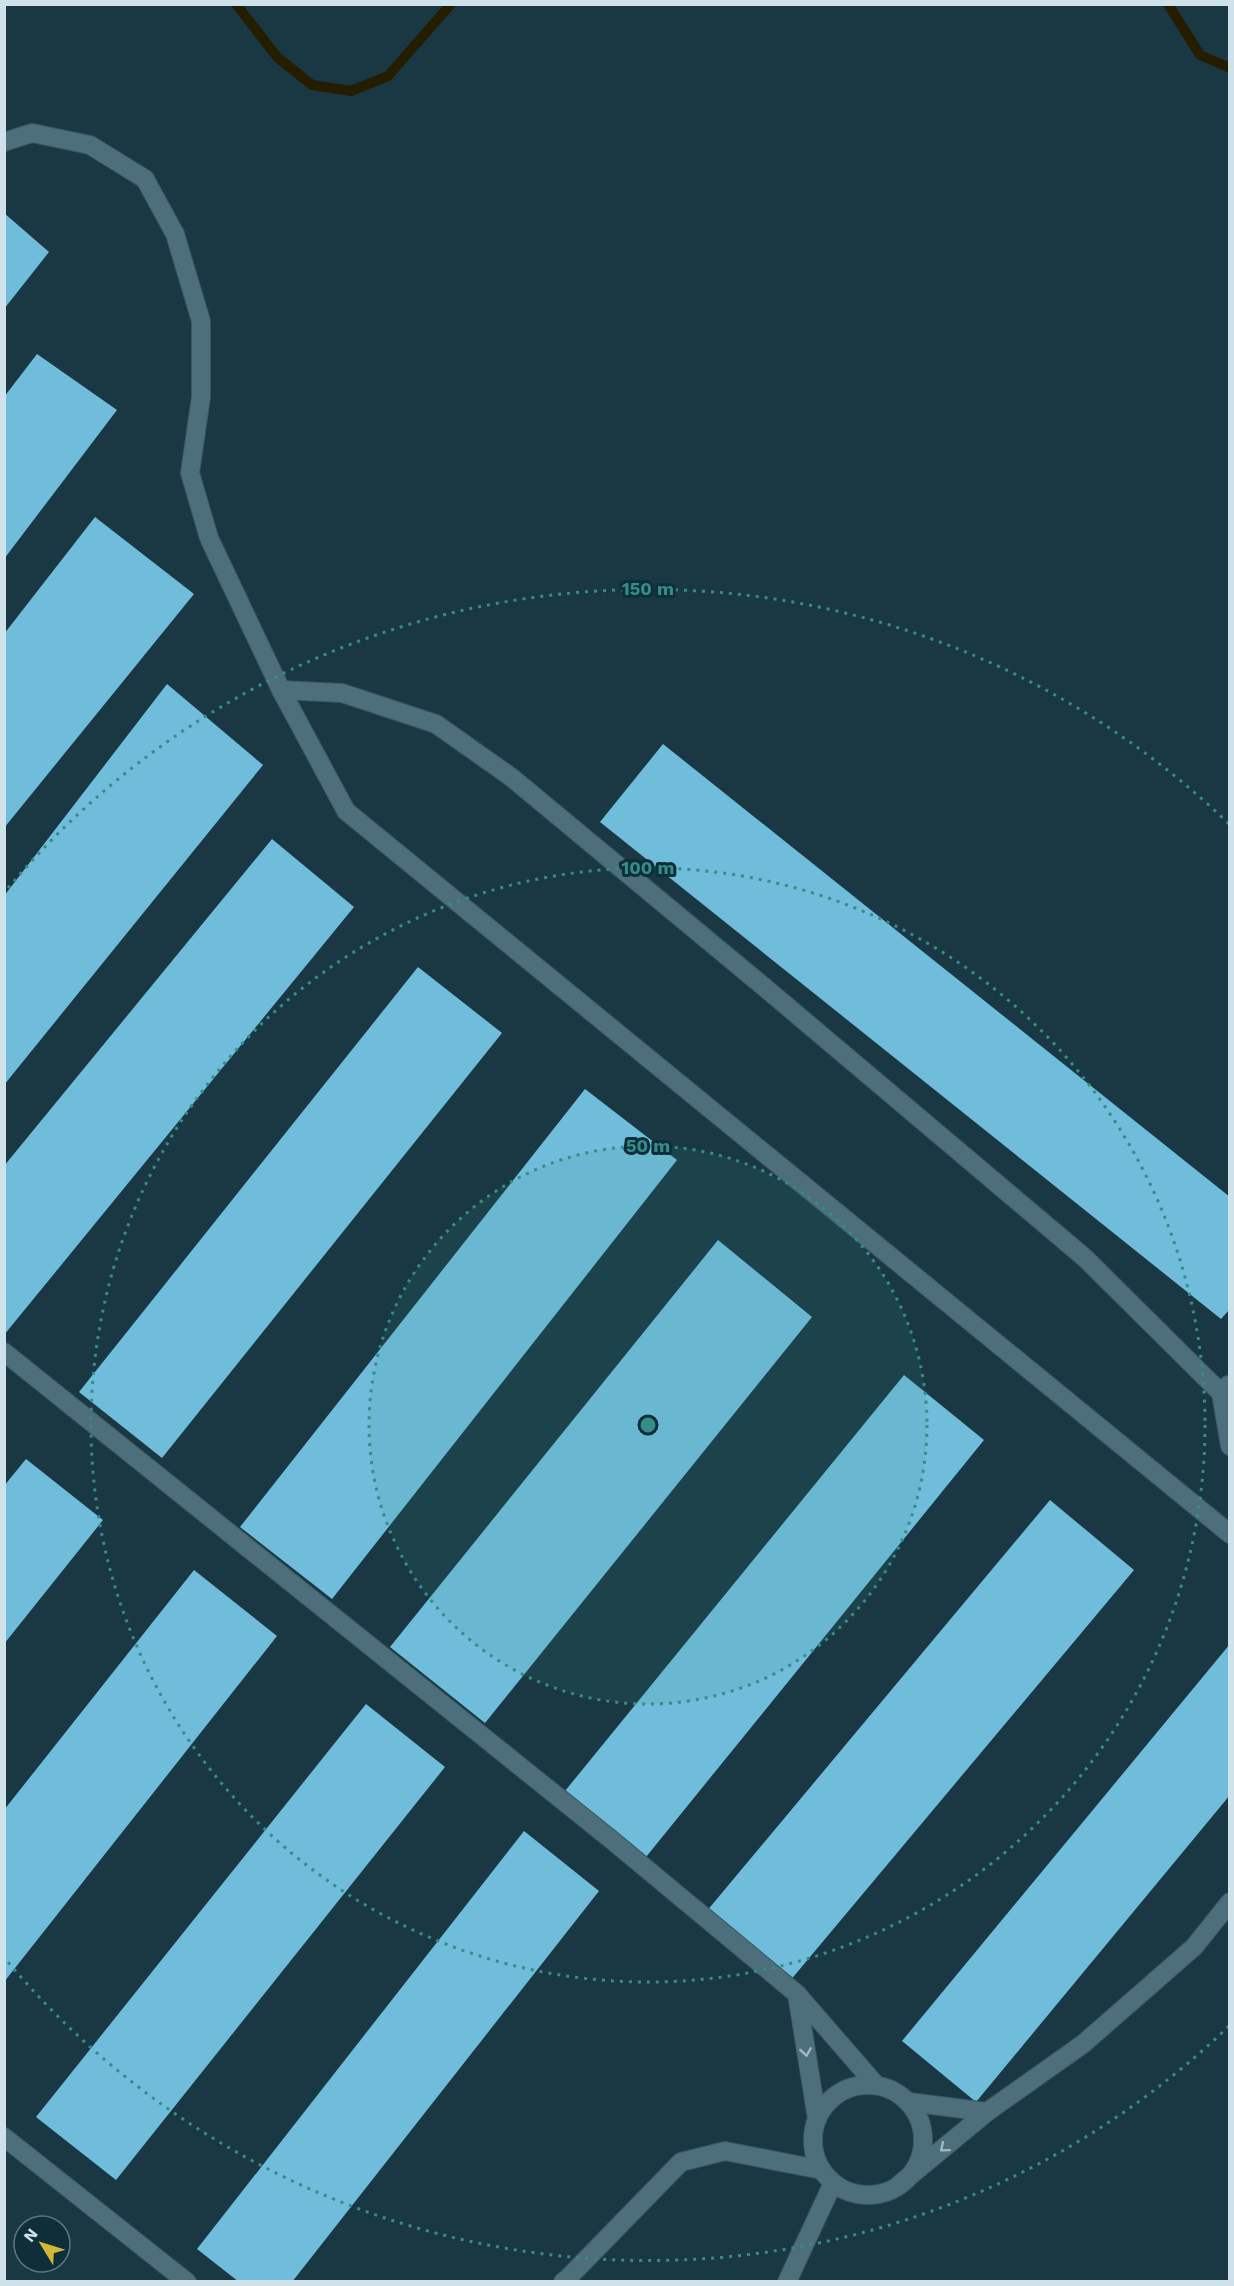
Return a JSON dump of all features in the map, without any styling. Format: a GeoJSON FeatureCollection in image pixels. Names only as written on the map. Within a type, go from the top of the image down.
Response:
{"type":"FeatureCollection","features":[{"type":"Feature","properties":{"kind":"lane"},"geometry":{"type":"LineString","coordinates":[[4,142],[32,133],[90,145],[145,179],[175,234],[201,321],[201,397],[190,473],[209,538],[281,690],[346,811],[1230,1534]]}},
{"type":"Feature","properties":{"kind":"lane"},"geometry":{"type":"LineString","coordinates":[[281,690],[342,693],[436,724],[511,777],[1085,1258],[1225,1388],[1230,1446]]}},
{"type":"Feature","properties":{"kind":"lane"},"geometry":{"type":"LineString","coordinates":[[4,1352],[613,1841],[797,1994],[876,2085]]}},
{"type":"Feature","properties":{"kind":"lane"},"geometry":{"type":"LineString","coordinates":[[563,2282],[681,2162],[725,2151],[828,2177],[849,2192],[867,2195],[885,2192],[900,2184],[987,2112],[1092,2036],[1194,1947],[1230,1902]]}},
{"type":"Feature","properties":{"kind":"lane"},"geometry":{"type":"LineString","coordinates":[[797,1994],[817,2119]]}},
{"type":"Feature","properties":{"kind":"lane"},"geometry":{"type":"LineString","coordinates":[[828,2177],[814,2154],[812,2136],[817,2119],[826,2103],[840,2092],[858,2085],[876,2085],[894,2091],[909,2102],[918,2118],[923,2136],[921,2155],[913,2171],[900,2184]]}},
{"type":"Feature","properties":{"kind":"lane"},"geometry":{"type":"LineString","coordinates":[[909,2102],[987,2112]]}},
{"type":"Feature","properties":{"kind":"lane"},"geometry":{"type":"LineString","coordinates":[[4,2137],[187,2282]]}},
{"type":"Feature","properties":{"kind":"lane"},"geometry":{"type":"LineString","coordinates":[[787,2282],[828,2177]]}},
{"type":"Feature","properties":{"kind":"building"},"geometry":{"type":"Polygon","coordinates":[[[4,213],[49,252],[4,309],[4,213]]]}},
{"type":"Feature","properties":{"kind":"building"},"geometry":{"type":"Polygon","coordinates":[[[37,354],[117,410],[4,559],[4,397],[37,354]]]}},
{"type":"Feature","properties":{"kind":"building"},"geometry":{"type":"Polygon","coordinates":[[[95,517],[194,594],[4,828],[4,634],[95,517]]]}},
{"type":"Feature","properties":{"kind":"building"},"geometry":{"type":"Polygon","coordinates":[[[167,684],[263,765],[4,1085],[4,896],[167,684]]]}},
{"type":"Feature","properties":{"kind":"building"},"geometry":{"type":"Polygon","coordinates":[[[663,744],[1230,1197],[1230,1309],[1221,1319],[600,822],[663,744]]]}},
{"type":"Feature","properties":{"kind":"building"},"geometry":{"type":"Polygon","coordinates":[[[272,839],[354,907],[4,1335],[4,1166],[272,839]]]}},
{"type":"Feature","properties":{"kind":"building"},"geometry":{"type":"Polygon","coordinates":[[[418,967],[502,1033],[162,1458],[79,1392],[418,967]]]}},
{"type":"Feature","properties":{"kind":"building"},"geometry":{"type":"Polygon","coordinates":[[[585,1089],[677,1160],[332,1599],[240,1527],[585,1089]]]}},
{"type":"Feature","properties":{"kind":"building"},"geometry":{"type":"Polygon","coordinates":[[[718,1240],[812,1317],[485,1723],[390,1647],[718,1240]]]}},
{"type":"Feature","properties":{"kind":"building"},"geometry":{"type":"Polygon","coordinates":[[[904,1375],[984,1440],[646,1857],[565,1791],[904,1375]]]}},
{"type":"Feature","properties":{"kind":"building"},"geometry":{"type":"Polygon","coordinates":[[[26,1459],[103,1520],[4,1644],[4,1486],[26,1459]]]}},
{"type":"Feature","properties":{"kind":"building"},"geometry":{"type":"Polygon","coordinates":[[[1050,1500],[1134,1570],[789,1982],[706,1912],[1050,1500]]]}},
{"type":"Feature","properties":{"kind":"building"},"geometry":{"type":"Polygon","coordinates":[[[194,1570],[277,1636],[4,1982],[4,1810],[194,1570]]]}},
{"type":"Feature","properties":{"kind":"building"},"geometry":{"type":"Polygon","coordinates":[[[1230,1644],[1230,1795],[976,2102],[902,2041],[1230,1644]]]}},
{"type":"Feature","properties":{"kind":"building"},"geometry":{"type":"Polygon","coordinates":[[[366,1704],[445,1767],[116,2180],[36,2117],[366,1704]]]}},
{"type":"Feature","properties":{"kind":"building"},"geometry":{"type":"Polygon","coordinates":[[[524,1831],[599,1891],[292,2282],[239,2282],[197,2249],[524,1831]]]}},
{"type":"Feature","properties":{"kind":"waterway"},"geometry":{"type":"LineString","coordinates":[[236,4],[277,57],[312,85],[351,91],[388,76],[451,4]]}},
{"type":"Feature","properties":{"kind":"waterway"},"geometry":{"type":"LineString","coordinates":[[1168,4],[1200,55],[1230,68]]}}]}
